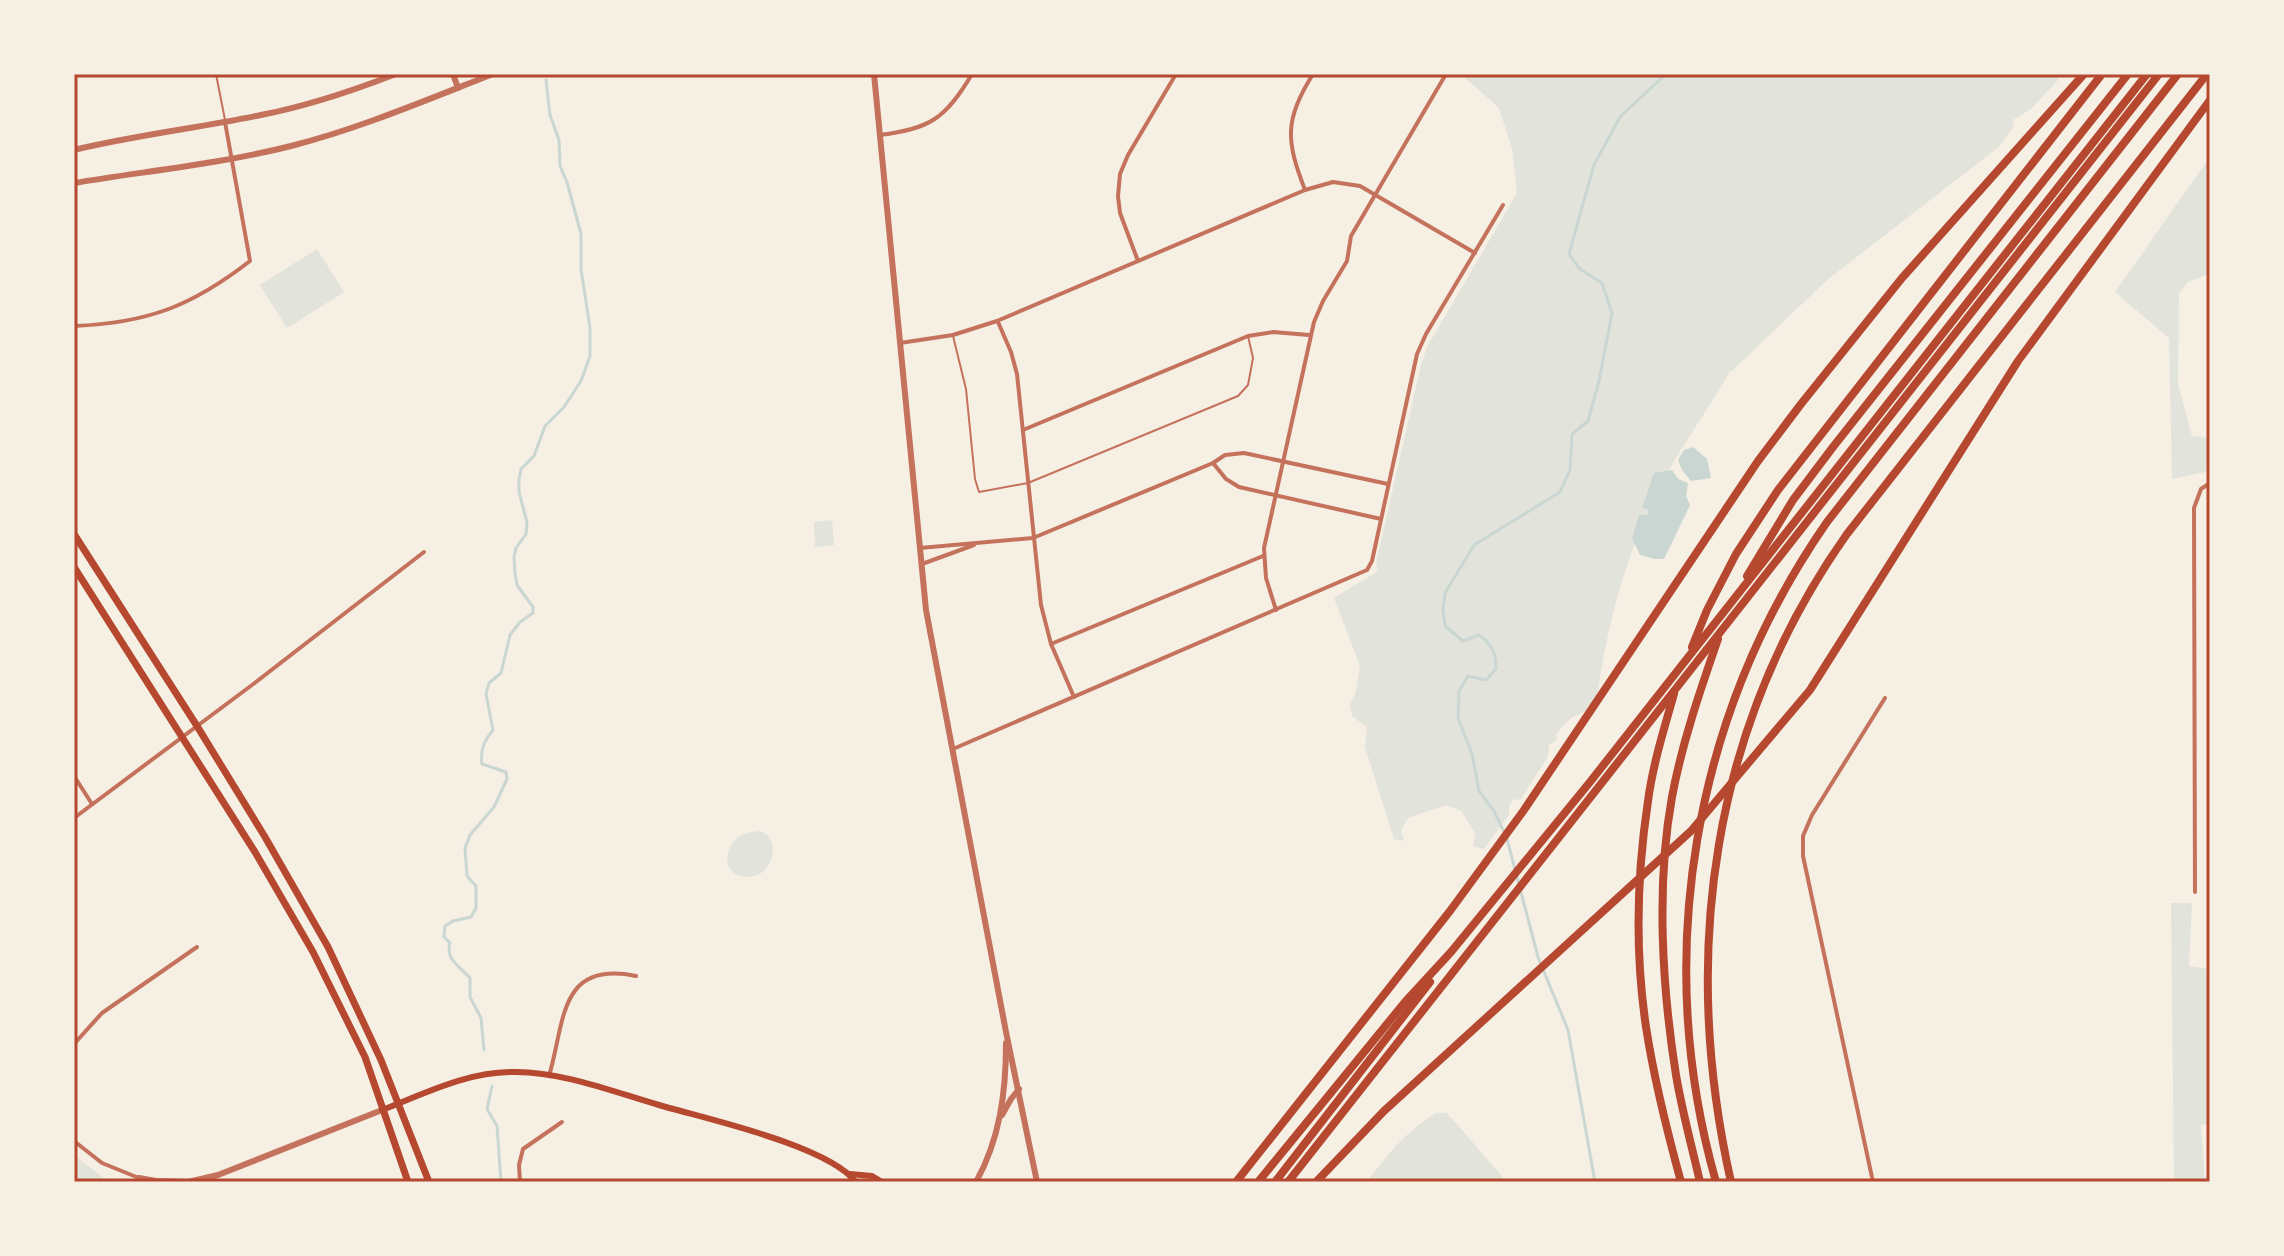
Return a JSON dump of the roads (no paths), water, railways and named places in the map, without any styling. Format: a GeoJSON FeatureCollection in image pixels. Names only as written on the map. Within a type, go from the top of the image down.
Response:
{"type":"FeatureCollection","features":[{"type":"Feature","properties":{"kind":"highway"},"geometry":{"type":"LineString","coordinates":[[1236,1182],[1450,911],[1524,810],[1775,438],[1902,278],[2084,74]]}},
{"type":"Feature","properties":{"kind":"highway"},"geometry":{"type":"LineString","coordinates":[[1681,1182],[1646,1025],[1639,907],[1648,799],[1659,744],[1680,675],[1707,610],[1736,554],[1778,490],[2102,74]]}},
{"type":"Feature","properties":{"kind":"highway"},"geometry":{"type":"LineString","coordinates":[[1700,1182],[1677,1078],[1669,1021],[1664,960],[1665,850],[1683,744],[1726,617],[1755,561],[1793,500],[2128,74]]}},
{"type":"Feature","properties":{"kind":"highway"},"geometry":{"type":"LineString","coordinates":[[1288,1182],[1959,322],[2147,74]]}},
{"type":"Feature","properties":{"kind":"highway"},"geometry":{"type":"LineString","coordinates":[[1258,1182],[1590,782],[2159,74]]}},
{"type":"Feature","properties":{"kind":"highway"},"geometry":{"type":"LineString","coordinates":[[1716,1182],[1699,1111],[1690,1054],[1686,941],[1695,849],[1703,806],[1721,736],[1744,672],[1782,594],[1827,522],[2178,74]]}},
{"type":"Feature","properties":{"kind":"highway"},"geometry":{"type":"LineString","coordinates":[[1731,1182],[1710,1058],[1708,957],[1711,908],[1727,794],[1749,722],[1772,665],[1802,605],[1853,525],[2207,74]]}},
{"type":"Feature","properties":{"kind":"highway"},"geometry":{"type":"LineString","coordinates":[[1316,1182],[1384,1111],[1691,831],[1810,690],[2018,361],[2210,100]]}},
{"type":"Feature","properties":{"kind":"highway"},"geometry":{"type":"LineString","coordinates":[[1275,1182],[1412,1007],[1451,952]]}},
{"type":"Feature","properties":{"kind":"main road"},"geometry":{"type":"LineString","coordinates":[[74,534],[197,726],[328,947],[364,1022],[429,1182]]}},
{"type":"Feature","properties":{"kind":"main road"},"geometry":{"type":"LineString","coordinates":[[74,567],[183,736],[313,952],[365,1057],[408,1182]]}},
{"type":"Feature","properties":{"kind":"main road"},"geometry":{"type":"LineString","coordinates":[[382,1110],[429,1090],[480,1075],[516,1072],[549,1076],[768,1136],[828,1161],[850,1174],[856,1182]]}},
{"type":"Feature","properties":{"kind":"main road"},"geometry":{"type":"LineString","coordinates":[[850,1174],[872,1176],[882,1182]]}},
{"type":"Feature","properties":{"kind":"street"},"geometry":{"type":"LineString","coordinates":[[74,150],[320,101],[396,74]]}},
{"type":"Feature","properties":{"kind":"street"},"geometry":{"type":"LineString","coordinates":[[453,74],[458,88]]}},
{"type":"Feature","properties":{"kind":"street"},"geometry":{"type":"LineString","coordinates":[[74,183],[288,146],[337,133],[493,74]]}},
{"type":"Feature","properties":{"kind":"street"},"geometry":{"type":"LineString","coordinates":[[874,74],[930,638],[1037,1182]]}},
{"type":"Feature","properties":{"kind":"street"},"geometry":{"type":"LineString","coordinates":[[880,135],[923,127],[952,104],[972,74]]}},
{"type":"Feature","properties":{"kind":"street"},"geometry":{"type":"LineString","coordinates":[[1138,261],[1120,213],[1120,174],[1176,74]]}},
{"type":"Feature","properties":{"kind":"street"},"geometry":{"type":"LineString","coordinates":[[1305,190],[1290,141],[1291,124],[1297,101],[1313,74]]}},
{"type":"Feature","properties":{"kind":"street"},"geometry":{"type":"LineString","coordinates":[[1276,610],[1268,588],[1263,556],[1310,335],[1323,301],[1347,261],[1351,236],[1446,74]]}},
{"type":"Feature","properties":{"kind":"street"},"geometry":{"type":"LineString","coordinates":[[74,326],[108,324],[172,310],[250,261],[225,122]]}},
{"type":"Feature","properties":{"kind":"street"},"geometry":{"type":"LineString","coordinates":[[900,343],[953,335],[997,321],[1305,190],[1333,182],[1360,186],[1475,253]]}},
{"type":"Feature","properties":{"kind":"street"},"geometry":{"type":"LineString","coordinates":[[951,749],[1362,574],[1372,561],[1417,354],[1503,205]]}},
{"type":"Feature","properties":{"kind":"street"},"geometry":{"type":"LineString","coordinates":[[997,321],[1016,367],[1038,591],[1051,644],[1074,697]]}},
{"type":"Feature","properties":{"kind":"street"},"geometry":{"type":"LineString","coordinates":[[1023,430],[1248,336],[1273,332],[1310,335]]}},
{"type":"Feature","properties":{"kind":"street"},"geometry":{"type":"LineString","coordinates":[[920,548],[1033,538],[1233,453],[1389,484]]}},
{"type":"Feature","properties":{"kind":"street"},"geometry":{"type":"LineString","coordinates":[[1213,463],[1226,479],[1239,487],[1381,519]]}},
{"type":"Feature","properties":{"kind":"street"},"geometry":{"type":"LineString","coordinates":[[2195,892],[2194,516],[2195,500],[2201,489],[2210,483]]}},
{"type":"Feature","properties":{"kind":"street"},"geometry":{"type":"LineString","coordinates":[[921,565],[980,543]]}},
{"type":"Feature","properties":{"kind":"street"},"geometry":{"type":"LineString","coordinates":[[74,818],[424,552]]}},
{"type":"Feature","properties":{"kind":"street"},"geometry":{"type":"LineString","coordinates":[[1051,644],[1263,556]]}},
{"type":"Feature","properties":{"kind":"street"},"geometry":{"type":"LineString","coordinates":[[1873,1182],[1803,856],[1803,836],[1812,815],[1885,698]]}},
{"type":"Feature","properties":{"kind":"street"},"geometry":{"type":"LineString","coordinates":[[74,776],[92,804]]}},
{"type":"Feature","properties":{"kind":"street"},"geometry":{"type":"LineString","coordinates":[[74,1044],[102,1013],[197,947]]}},
{"type":"Feature","properties":{"kind":"street"},"geometry":{"type":"LineString","coordinates":[[549,1076],[562,1016],[577,988],[606,973],[636,976]]}},
{"type":"Feature","properties":{"kind":"street"},"geometry":{"type":"LineString","coordinates":[[976,1182],[991,1152],[999,1121],[1006,1082],[1006,1032]]}},
{"type":"Feature","properties":{"kind":"street"},"geometry":{"type":"LineString","coordinates":[[999,1121],[1019,1089]]}},
{"type":"Feature","properties":{"kind":"street"},"geometry":{"type":"LineString","coordinates":[[74,1141],[102,1163],[138,1180],[188,1182],[218,1175],[382,1110]]}},
{"type":"Feature","properties":{"kind":"street"},"geometry":{"type":"LineString","coordinates":[[520,1182],[519,1165],[523,1149],[562,1122]]}},
{"type":"Feature","properties":{"kind":"lane"},"geometry":{"type":"LineString","coordinates":[[216,74],[225,122]]}},
{"type":"Feature","properties":{"kind":"lane"},"geometry":{"type":"LineString","coordinates":[[953,335],[966,389],[979,492],[1028,483],[1238,396],[1248,385],[1253,358],[1248,336]]}},
{"type":"Feature","properties":{"kind":"waterway"},"geometry":{"type":"LineString","coordinates":[[1504,832],[1479,791],[1472,754],[1458,718],[1459,691],[1468,676],[1486,680],[1496,669],[1494,654],[1490,645],[1479,635],[1463,641],[1445,626],[1445,593],[1474,545],[1560,492],[1570,470],[1572,434],[1588,421],[1612,313],[1602,283],[1580,269],[1569,254],[1594,165],[1620,117],[1666,74]]}},
{"type":"Feature","properties":{"kind":"waterway"},"geometry":{"type":"LineString","coordinates":[[484,1050],[481,1018],[470,997],[470,978],[449,954],[450,943],[444,937],[445,926],[471,917],[476,908],[476,886],[467,876],[465,848],[470,835],[494,807],[507,779],[506,772],[482,764],[482,754],[493,730],[486,694],[489,683],[501,673],[510,635],[520,622],[533,613],[533,607],[517,585],[515,573],[516,548],[526,534],[527,522],[519,492],[521,469],[534,456],[545,426],[564,407],[581,381],[590,356],[590,328],[581,269],[581,234],[560,166],[559,140],[550,115],[546,80]]}},
{"type":"Feature","properties":{"kind":"waterway"},"geometry":{"type":"LineString","coordinates":[[1507,839],[1538,957],[1568,1030],[1595,1182]]}},
{"type":"Feature","properties":{"kind":"waterway"},"geometry":{"type":"LineString","coordinates":[[492,1086],[487,1109],[497,1126],[501,1182]]}}]}
